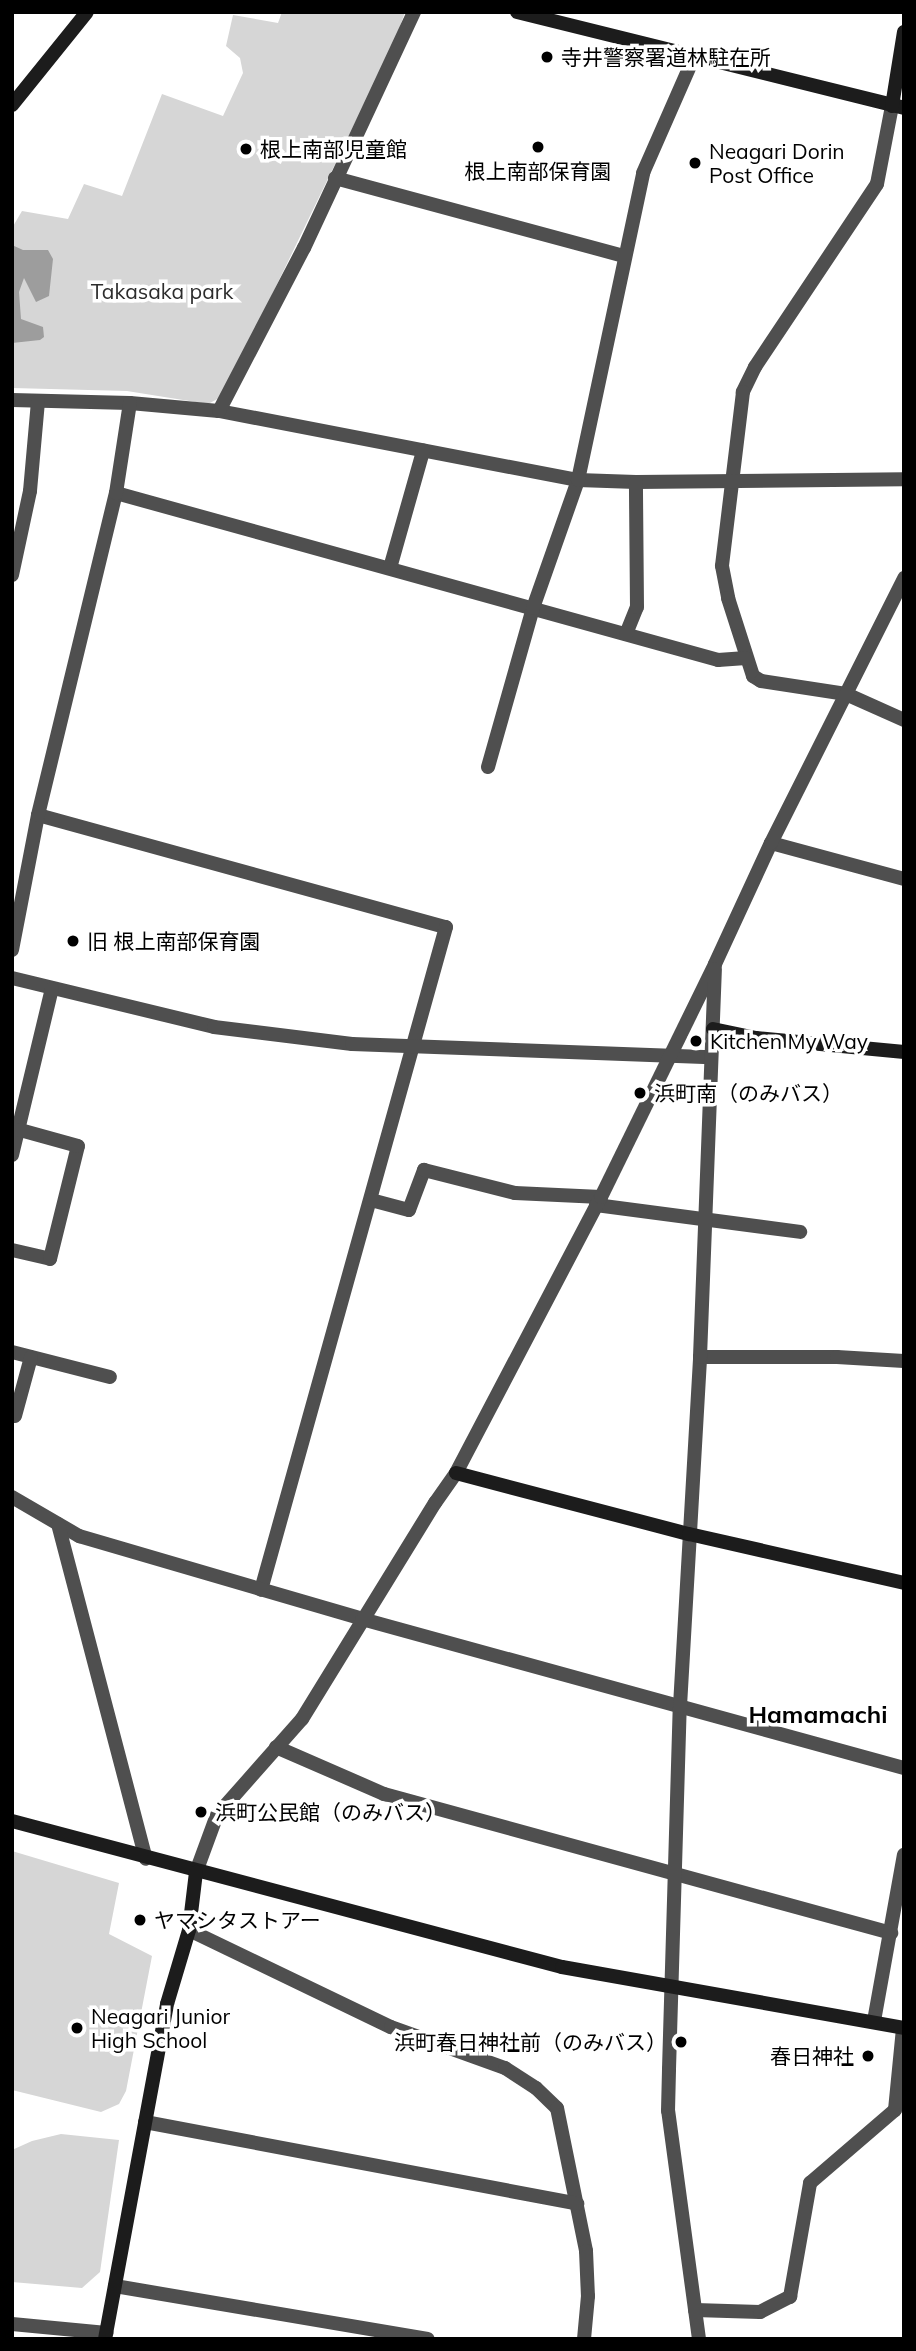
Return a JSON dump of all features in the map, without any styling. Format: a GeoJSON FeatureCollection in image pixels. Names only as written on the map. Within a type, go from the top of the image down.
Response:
{"type":"FeatureCollection","features":[{"type":"Feature","properties":{"kind":"street"},"geometry":{"type":"LineString","coordinates":[[15,97],[87,12]]}},
{"type":"Feature","properties":{"kind":"street"},"geometry":{"type":"LineString","coordinates":[[219,411],[304,248],[414,12]]}},
{"type":"Feature","properties":{"kind":"street"},"geometry":{"type":"LineString","coordinates":[[517,12],[898,107]]}},
{"type":"Feature","properties":{"kind":"street"},"geometry":{"type":"LineString","coordinates":[[904,32],[898,107],[877,184],[755,367],[743,392],[722,566],[753,676],[761,681],[846,694],[904,720]]}},
{"type":"Feature","properties":{"kind":"street"},"geometry":{"type":"LineString","coordinates":[[488,767],[533,608],[578,480],[643,173],[694,57]]}},
{"type":"Feature","properties":{"kind":"street"},"geometry":{"type":"LineString","coordinates":[[335,178],[625,256]]}},
{"type":"Feature","properties":{"kind":"street"},"geometry":{"type":"LineString","coordinates":[[12,400],[130,403],[219,411],[578,480],[731,482],[904,479]]}},
{"type":"Feature","properties":{"kind":"street"},"geometry":{"type":"LineString","coordinates":[[12,575],[30,491],[38,401]]}},
{"type":"Feature","properties":{"kind":"street"},"geometry":{"type":"LineString","coordinates":[[12,950],[38,815],[116,493],[130,403]]}},
{"type":"Feature","properties":{"kind":"street"},"geometry":{"type":"LineString","coordinates":[[390,568],[423,451]]}},
{"type":"Feature","properties":{"kind":"street"},"geometry":{"type":"LineString","coordinates":[[626,634],[637,607],[636,482]]}},
{"type":"Feature","properties":{"kind":"street"},"geometry":{"type":"LineString","coordinates":[[116,493],[718,660],[746,658]]}},
{"type":"Feature","properties":{"kind":"street"},"geometry":{"type":"LineString","coordinates":[[12,2324],[106,2336],[167,2004],[189,1930],[196,1872],[217,1815],[302,1719],[362,1619],[456,1473],[598,1200],[715,964],[771,843],[904,578]]}},
{"type":"Feature","properties":{"kind":"street"},"geometry":{"type":"LineString","coordinates":[[38,815],[446,927],[415,1046],[261,1590]]}},
{"type":"Feature","properties":{"kind":"street"},"geometry":{"type":"LineString","coordinates":[[771,843],[904,879]]}},
{"type":"Feature","properties":{"kind":"street"},"geometry":{"type":"LineString","coordinates":[[699,2339],[668,2111],[680,1706],[700,1357],[715,964]]}},
{"type":"Feature","properties":{"kind":"street"},"geometry":{"type":"LineString","coordinates":[[12,978],[214,1027],[352,1044],[710,1057]]}},
{"type":"Feature","properties":{"kind":"street"},"geometry":{"type":"LineString","coordinates":[[12,1155],[52,989]]}},
{"type":"Feature","properties":{"kind":"street"},"geometry":{"type":"LineString","coordinates":[[713,1029],[756,1038],[904,1052]]}},
{"type":"Feature","properties":{"kind":"street"},"geometry":{"type":"LineString","coordinates":[[12,1251],[50,1259],[78,1146],[20,1130]]}},
{"type":"Feature","properties":{"kind":"street"},"geometry":{"type":"LineString","coordinates":[[371,1200],[409,1210],[424,1170],[515,1193],[598,1200],[705,1220],[800,1232]]}},
{"type":"Feature","properties":{"kind":"street"},"geometry":{"type":"LineString","coordinates":[[12,1352],[110,1377]]}},
{"type":"Feature","properties":{"kind":"street"},"geometry":{"type":"LineString","coordinates":[[15,1416],[31,1356]]}},
{"type":"Feature","properties":{"kind":"street"},"geometry":{"type":"LineString","coordinates":[[700,1357],[837,1357],[904,1361]]}},
{"type":"Feature","properties":{"kind":"street"},"geometry":{"type":"LineString","coordinates":[[456,1473],[689,1534],[904,1583]]}},
{"type":"Feature","properties":{"kind":"street"},"geometry":{"type":"LineString","coordinates":[[12,1497],[79,1536],[362,1619],[904,1768]]}},
{"type":"Feature","properties":{"kind":"street"},"geometry":{"type":"LineString","coordinates":[[58,1524],[146,1859]]}},
{"type":"Feature","properties":{"kind":"street"},"geometry":{"type":"LineString","coordinates":[[276,1747],[384,1794],[891,1933]]}},
{"type":"Feature","properties":{"kind":"street"},"geometry":{"type":"LineString","coordinates":[[12,1821],[146,1859],[562,1967],[904,2028],[895,2110],[810,2183],[790,2297],[760,2312],[695,2310]]}},
{"type":"Feature","properties":{"kind":"street"},"geometry":{"type":"LineString","coordinates":[[874,2021],[904,1856]]}},
{"type":"Feature","properties":{"kind":"street"},"geometry":{"type":"LineString","coordinates":[[189,1930],[391,2027],[505,2068],[536,2088],[557,2108],[586,2251],[588,2296],[584,2339]]}},
{"type":"Feature","properties":{"kind":"street"},"geometry":{"type":"LineString","coordinates":[[145,2122],[577,2204]]}},
{"type":"Feature","properties":{"kind":"street"},"geometry":{"type":"LineString","coordinates":[[115,2286],[428,2339]]}},
{"type":"Feature","properties":{"kind":"green space","name":"Takasaka park"},"geometry":{"type":"Polygon","coordinates":[[[282,12],[405,12],[396,38],[223,396],[208,404],[127,391],[12,388],[12,228],[22,211],[68,219],[84,184],[122,196],[162,94],[223,116],[243,73],[240,58],[226,46],[233,15],[278,23],[282,12]]]}},
{"type":"Feature","properties":{"kind":"green space","name":"Neagari Junior High School"},"geometry":{"type":"Polygon","coordinates":[[[12,1851],[119,1883],[109,1934],[152,1956],[126,2091],[119,2104],[101,2112],[12,2090],[12,1851]]]}},
{"type":"Feature","properties":{"kind":"green space"},"geometry":{"type":"Polygon","coordinates":[[[61,2134],[119,2140],[100,2272],[82,2288],[12,2282],[12,2150],[32,2141],[61,2134]]]}},
{"type":"Feature","properties":{"kind":"shaded area"},"geometry":{"type":"Polygon","coordinates":[[[12,245],[23,250],[48,250],[53,259],[49,296],[36,302],[24,278],[19,292],[21,319],[43,327],[44,337],[40,340],[12,343],[12,245]]]}},
{"type":"Feature","properties":{"kind":"place","name":"寺井警察署道林駐在所"},"geometry":{"type":"Point","coordinates":[547,57]}},
{"type":"Feature","properties":{"kind":"place","name":"根上南部保育園"},"geometry":{"type":"Point","coordinates":[538,147]}},
{"type":"Feature","properties":{"kind":"place","name":"根上南部児童館"},"geometry":{"type":"Point","coordinates":[246,149]}},
{"type":"Feature","properties":{"kind":"place","name":"Neagari Dorin Post Office"},"geometry":{"type":"Point","coordinates":[695,163]}},
{"type":"Feature","properties":{"kind":"place","name":"旧 根上南部保育園"},"geometry":{"type":"Point","coordinates":[73,941]}},
{"type":"Feature","properties":{"kind":"place","name":"Kitchen My Way"},"geometry":{"type":"Point","coordinates":[696,1041]}},
{"type":"Feature","properties":{"kind":"place","name":"浜町南（のみバス）"},"geometry":{"type":"Point","coordinates":[640,1093]}},
{"type":"Feature","properties":{"kind":"place","name":"浜町公民館（のみバス）"},"geometry":{"type":"Point","coordinates":[201,1812]}},
{"type":"Feature","properties":{"kind":"place","name":"ヤマシタストアー"},"geometry":{"type":"Point","coordinates":[140,1920]}},
{"type":"Feature","properties":{"kind":"place","name":"Neagari Junior High School"},"geometry":{"type":"Point","coordinates":[77,2028]}},
{"type":"Feature","properties":{"kind":"place","name":"浜町春日神社前（のみバス）"},"geometry":{"type":"Point","coordinates":[681,2042]}},
{"type":"Feature","properties":{"kind":"place","name":"春日神社"},"geometry":{"type":"Point","coordinates":[868,2056]}},
{"type":"Feature","properties":{"kind":"district","name":"Hamamachi"},"geometry":{"type":"Point","coordinates":[818,1715]}}]}
